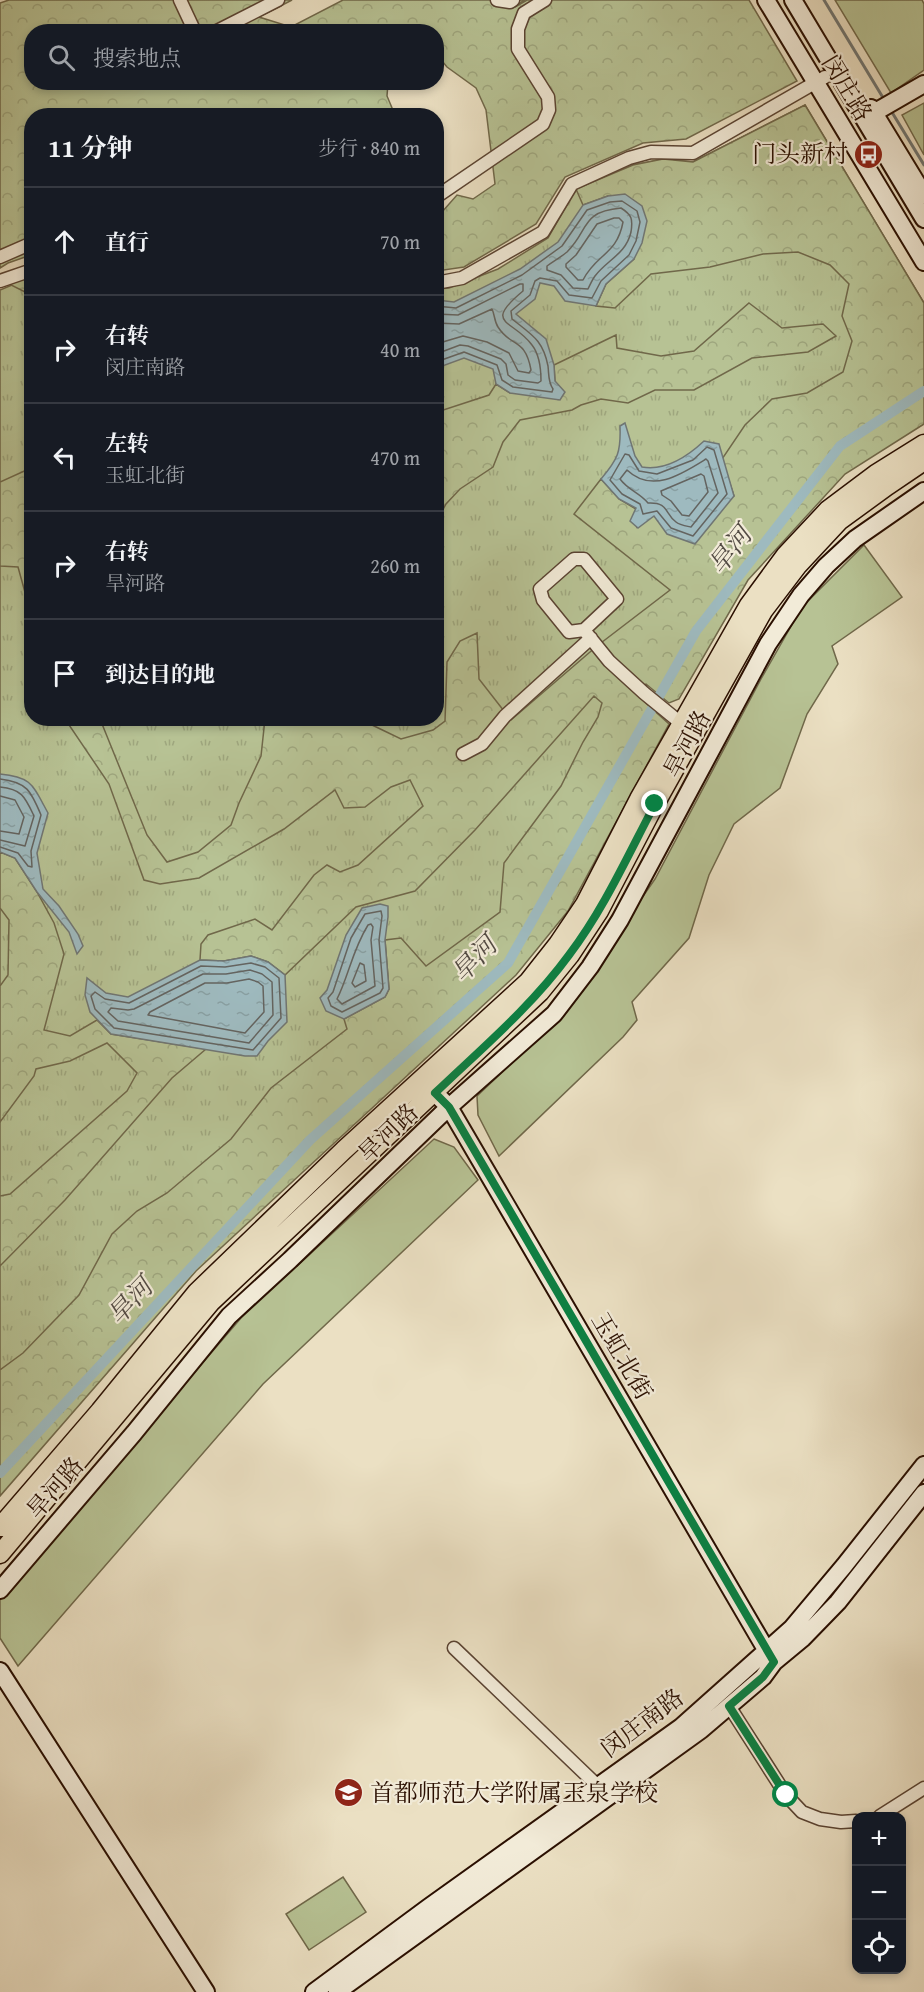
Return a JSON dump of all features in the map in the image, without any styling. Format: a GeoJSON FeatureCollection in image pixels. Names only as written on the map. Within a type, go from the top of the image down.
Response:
{"type":"FeatureCollection","features":[{"type":"Feature","properties":{"kind":"main road","name":"旱河路"},"geometry":{"type":"LineString","coordinates":[[2,1546],[211,1302],[435,1093],[517,1004],[528,982],[558,944],[585,904],[677,720],[749,605],[785,556],[828,510],[876,474],[924,444]]}},
{"type":"Feature","properties":{"kind":"main road","name":"旱河路"},"geometry":{"type":"LineString","coordinates":[[0,1527],[100,1411],[197,1292],[336,1157],[422,1080],[517,1004],[570,955],[599,911],[655,804],[763,611],[798,565],[839,521],[924,461]]}},
{"type":"Feature","properties":{"kind":"street"},"geometry":{"type":"LineString","coordinates":[[180,0],[191,24]]}},
{"type":"Feature","properties":{"kind":"street"},"geometry":{"type":"LineString","coordinates":[[231,24],[278,0]]}},
{"type":"Feature","properties":{"kind":"street"},"geometry":{"type":"LineString","coordinates":[[497,0],[510,2],[513,0]]}},
{"type":"Feature","properties":{"kind":"street"},"geometry":{"type":"LineString","coordinates":[[444,192],[543,124],[549,110],[548,97],[518,49],[518,29],[524,13],[545,0]]}},
{"type":"Feature","properties":{"kind":"street","name":"闵庄路"},"geometry":{"type":"LineString","coordinates":[[766,0],[821,80],[924,240]]}},
{"type":"Feature","properties":{"kind":"street","name":"闵庄路"},"geometry":{"type":"LineString","coordinates":[[779,0],[821,80],[924,262]]}},
{"type":"Feature","properties":{"kind":"street","name":"闵庄路"},"geometry":{"type":"LineString","coordinates":[[793,0],[878,110],[924,219]]}},
{"type":"Feature","properties":{"kind":"street","name":"闵庄路"},"geometry":{"type":"LineString","coordinates":[[806,0],[878,110],[924,195]]}},
{"type":"Feature","properties":{"kind":"street"},"geometry":{"type":"LineString","coordinates":[[444,281],[462,278],[543,232],[572,184],[629,158],[651,152],[693,153],[821,80],[878,110],[924,84]]}},
{"type":"Feature","properties":{"kind":"street"},"geometry":{"type":"LineString","coordinates":[[0,257],[24,246]]}},
{"type":"Feature","properties":{"kind":"street"},"geometry":{"type":"LineString","coordinates":[[0,281],[24,273]]}},
{"type":"Feature","properties":{"kind":"street","name":"旱河路"},"geometry":{"type":"LineString","coordinates":[[0,1590],[134,1433],[229,1316],[449,1107],[554,1014],[590,967],[620,920],[768,644],[801,595],[826,566],[855,539],[924,492]]}},
{"type":"Feature","properties":{"kind":"street"},"geometry":{"type":"LineString","coordinates":[[463,754],[482,744],[505,716],[588,634],[617,599],[584,559],[574,559],[540,588],[543,600],[569,632],[588,634],[609,661],[677,720]]}},
{"type":"Feature","properties":{"kind":"street","name":"玉虹北街"},"geometry":{"type":"LineString","coordinates":[[422,1080],[449,1107],[770,1657]]}},
{"type":"Feature","properties":{"kind":"street","name":"闵庄南路"},"geometry":{"type":"LineString","coordinates":[[314,1992],[603,1791],[691,1739],[763,1677],[770,1657],[792,1628],[924,1465]]}},
{"type":"Feature","properties":{"kind":"street","name":"闵庄南路"},"geometry":{"type":"LineString","coordinates":[[337,1992],[603,1791],[770,1657],[803,1638],[838,1602],[924,1493]]}},
{"type":"Feature","properties":{"kind":"street"},"geometry":{"type":"LineString","coordinates":[[454,1648],[603,1791]]}},
{"type":"Feature","properties":{"kind":"street"},"geometry":{"type":"LineString","coordinates":[[0,1671],[206,1992]]}},
{"type":"Feature","properties":{"kind":"street"},"geometry":{"type":"LineString","coordinates":[[729,1706],[786,1795],[802,1812],[820,1819],[852,1821]]}},
{"type":"Feature","properties":{"kind":"street"},"geometry":{"type":"LineString","coordinates":[[886,1812],[924,1788]]}},
{"type":"Feature","properties":{"kind":"green space"},"geometry":{"type":"Polygon","coordinates":[[[9,0],[292,0],[259,17],[281,24],[24,24],[24,90],[387,90],[387,96],[392,108],[24,108],[24,257],[0,268],[0,3],[9,0]]]}},
{"type":"Feature","properties":{"kind":"green space"},"geometry":{"type":"Polygon","coordinates":[[[343,0],[524,0],[515,7],[527,0],[749,0],[797,81],[686,139],[643,143],[565,177],[536,224],[464,267],[444,270],[444,210],[457,195],[473,199],[495,184],[486,110],[476,88],[444,63],[444,24],[297,24],[343,0]]]}},
{"type":"Feature","properties":{"kind":"green space"},"geometry":{"type":"Polygon","coordinates":[[[835,0],[922,0],[924,4],[924,70],[891,93],[835,0]]]}},
{"type":"Feature","properties":{"kind":"green space"},"geometry":{"type":"Polygon","coordinates":[[[924,103],[924,155],[902,115],[924,103]]]}},
{"type":"Feature","properties":{"kind":"green space"},"geometry":{"type":"Polygon","coordinates":[[[805,105],[924,303],[701,592],[638,696],[579,845],[0,1447],[0,290],[24,280],[24,726],[444,726],[444,288],[498,269],[548,238],[576,189],[633,165],[663,159],[693,162],[805,105]]]}},
{"type":"Feature","properties":{"kind":"green space"},"geometry":{"type":"Polygon","coordinates":[[[805,105],[924,303],[924,424],[845,474],[748,580],[679,699],[669,703],[646,684],[638,696],[669,724],[568,911],[516,975],[196,1271],[0,1496],[0,1370],[23,1353],[79,1295],[112,1234],[137,1211],[167,1193],[231,1139],[271,1088],[347,1029],[344,1019],[385,997],[389,989],[385,940],[401,938],[426,966],[500,912],[504,863],[561,786],[598,717],[602,703],[594,696],[475,830],[415,891],[356,907],[285,975],[268,962],[251,956],[224,961],[200,960],[201,944],[208,935],[255,919],[272,930],[314,875],[327,865],[340,872],[358,865],[423,806],[410,780],[391,787],[365,807],[344,808],[335,790],[284,829],[199,878],[160,884],[144,880],[109,784],[70,726],[103,726],[147,835],[167,862],[198,852],[231,825],[261,756],[264,726],[374,726],[401,739],[444,726],[447,662],[460,641],[477,633],[479,679],[511,720],[597,646],[670,590],[574,514],[601,479],[619,499],[636,509],[637,527],[654,515],[668,534],[734,496],[722,459],[745,425],[772,399],[807,393],[843,372],[852,341],[842,316],[849,284],[830,265],[798,252],[763,254],[710,267],[651,274],[615,308],[596,306],[606,284],[634,259],[608,196],[583,205],[576,189],[633,165],[663,159],[693,162],[805,105]]]}},
{"type":"Feature","properties":{"kind":"green space"},"geometry":{"type":"Polygon","coordinates":[[[24,279],[24,292],[9,284],[24,279]]]}},
{"type":"Feature","properties":{"kind":"green space"},"geometry":{"type":"Polygon","coordinates":[[[749,303],[782,328],[823,324],[836,336],[808,352],[752,358],[694,390],[655,390],[628,403],[601,399],[572,410],[520,420],[503,442],[493,467],[460,489],[444,508],[444,410],[489,395],[496,384],[510,393],[555,382],[554,365],[616,335],[617,348],[661,356],[694,351],[749,303]]]}},
{"type":"Feature","properties":{"kind":"green space"},"geometry":{"type":"Polygon","coordinates":[[[24,471],[24,589],[18,567],[0,566],[0,482],[24,471]]]}},
{"type":"Feature","properties":{"kind":"green space"},"geometry":{"type":"Polygon","coordinates":[[[864,545],[902,597],[832,646],[838,664],[807,714],[780,788],[734,824],[709,875],[689,938],[632,1002],[637,1020],[623,1037],[499,1156],[478,1115],[477,1096],[556,1021],[655,879],[761,679],[802,607],[864,545]]]}},
{"type":"Feature","properties":{"kind":"green space"},"geometry":{"type":"Polygon","coordinates":[[[0,852],[15,858],[37,892],[54,923],[64,954],[44,1030],[70,1036],[97,1020],[111,1034],[206,1049],[172,1078],[65,1200],[0,1266],[0,1196],[10,1194],[127,1091],[137,1073],[107,1043],[70,1061],[36,1069],[34,1076],[0,1122],[0,986],[8,975],[9,920],[0,908],[0,852]]]}},
{"type":"Feature","properties":{"kind":"green space"},"geometry":{"type":"Polygon","coordinates":[[[434,1139],[454,1147],[478,1180],[263,1384],[18,1666],[0,1638],[0,1599],[241,1318],[434,1139]]]}},
{"type":"Feature","properties":{"kind":"green space"},"geometry":{"type":"Polygon","coordinates":[[[343,1877],[366,1912],[309,1950],[286,1914],[343,1877]]]}},
{"type":"Feature","properties":{"kind":"water"},"geometry":{"type":"Polygon","coordinates":[[[625,194],[642,206],[647,221],[642,243],[634,259],[606,284],[596,306],[565,301],[554,286],[540,283],[535,299],[516,314],[546,339],[554,365],[555,381],[565,392],[560,400],[510,393],[496,384],[493,369],[464,358],[444,365],[444,301],[454,302],[520,269],[558,242],[583,205],[608,196],[625,194]]]}},
{"type":"Feature","properties":{"kind":"water"},"geometry":{"type":"Polygon","coordinates":[[[625,423],[635,456],[642,467],[659,467],[676,461],[704,441],[719,444],[734,496],[695,544],[667,534],[654,516],[638,528],[630,521],[636,508],[619,499],[601,479],[617,455],[620,426],[625,423]]]}},
{"type":"Feature","properties":{"kind":"water"},"geometry":{"type":"Polygon","coordinates":[[[0,774],[11,775],[31,784],[48,813],[37,853],[43,889],[59,906],[78,934],[83,946],[77,954],[69,932],[37,892],[15,858],[0,852],[0,774]]]}},
{"type":"Feature","properties":{"kind":"water"},"geometry":{"type":"Polygon","coordinates":[[[380,904],[388,906],[385,940],[389,989],[385,997],[344,1019],[326,1011],[320,998],[327,990],[346,935],[362,908],[380,904]]]}},
{"type":"Feature","properties":{"kind":"water"},"geometry":{"type":"Polygon","coordinates":[[[251,956],[268,962],[285,975],[287,1022],[257,1056],[111,1034],[90,1012],[85,995],[87,978],[106,993],[128,997],[200,960],[224,961],[251,956]]]}},
{"type":"Feature","properties":{"kind":"waterway"},"geometry":{"type":"LineString","coordinates":[[824,0],[885,101]]}},
{"type":"Feature","properties":{"kind":"waterway"},"geometry":{"type":"LineString","coordinates":[[890,109],[924,165]]}},
{"type":"Feature","properties":{"kind":"waterway","name":"旱河"},"geometry":{"type":"LineString","coordinates":[[0,1473],[310,1140],[508,963],[696,631],[840,446],[924,391]]}},
{"type":"Feature","properties":{"kind":"place","name":"门头新村"},"geometry":{"type":"Point","coordinates":[869,154]}},
{"type":"Feature","properties":{"kind":"place","name":"首都师范大学附属玉泉学校"},"geometry":{"type":"Point","coordinates":[349,1793]}},
{"type":"Feature","properties":{"kind":"route"},"geometry":{"type":"LineString","coordinates":[[655,804],[599,911],[570,955],[523,1010],[435,1093],[449,1107],[774,1662],[763,1677],[729,1706],[786,1795]]}}]}
